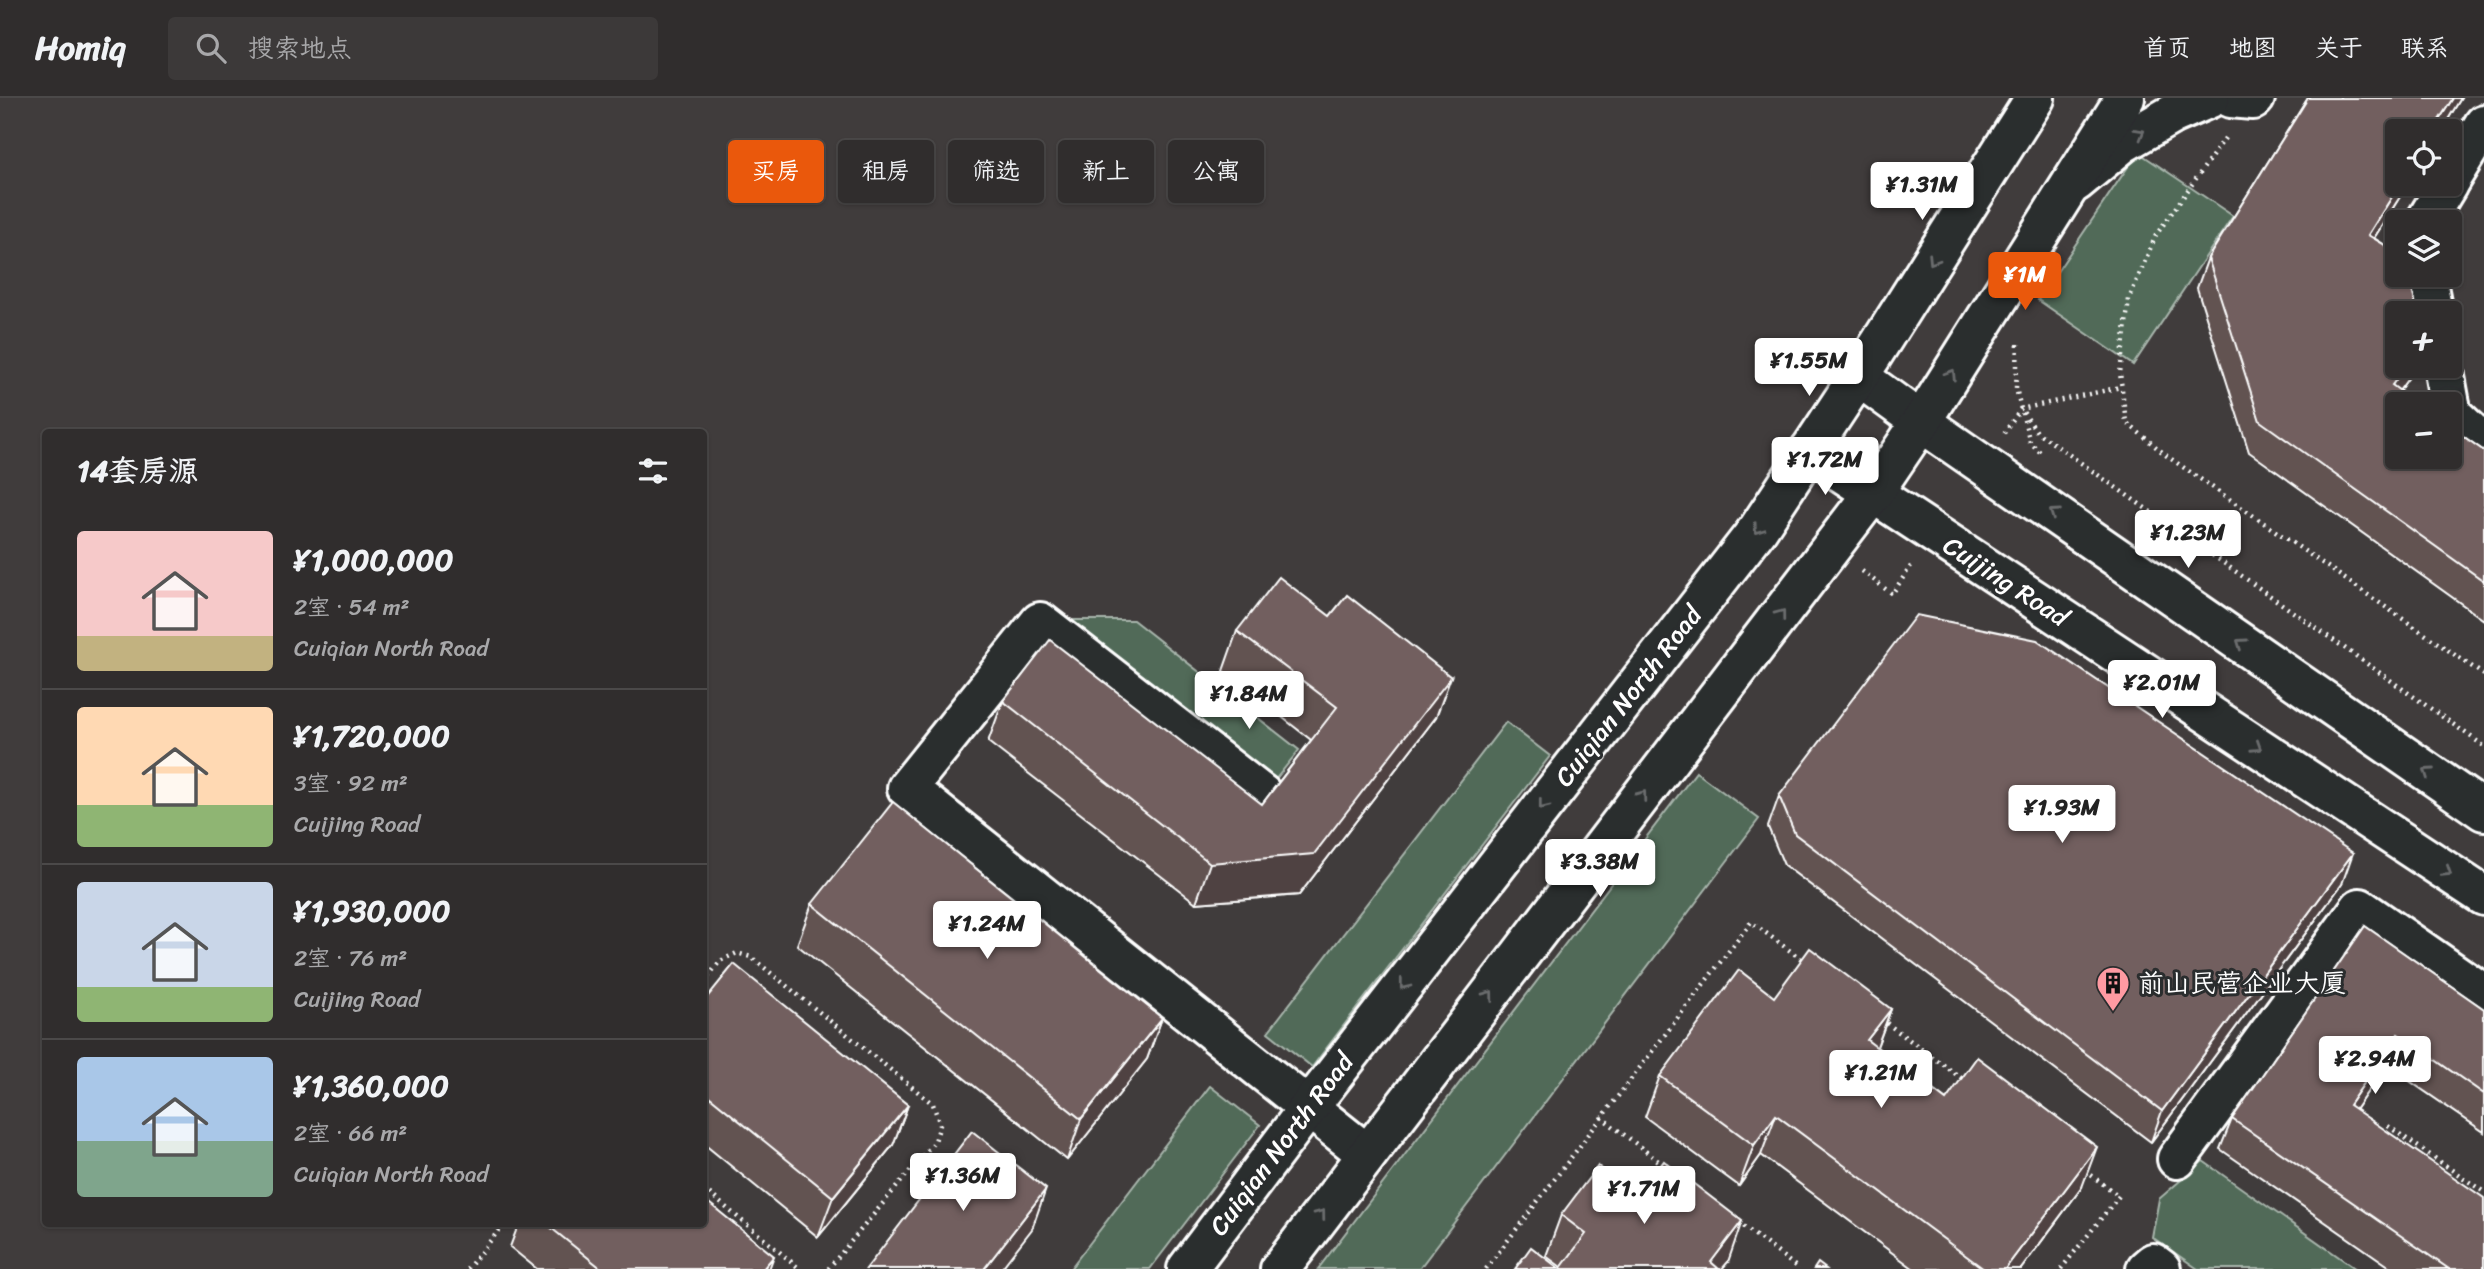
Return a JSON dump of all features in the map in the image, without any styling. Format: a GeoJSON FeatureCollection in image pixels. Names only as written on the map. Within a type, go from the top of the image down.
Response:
{"type":"FeatureCollection","features":[{"type":"Feature","properties":{"kind":"main road","name":"Cuiqian North Road"},"geometry":{"type":"LineString","coordinates":[[1187,1269],[1309,1107],[1758,529],[1859,377],[2035,98]]}},
{"type":"Feature","properties":{"kind":"main road"},"geometry":{"type":"LineString","coordinates":[[1280,1269],[1873,493],[2124,98]]}},
{"type":"Feature","properties":{"kind":"main road"},"geometry":{"type":"LineString","coordinates":[[2067,190],[2123,143],[2173,114],[2210,98]]}},
{"type":"Feature","properties":{"kind":"main road"},"geometry":{"type":"LineString","coordinates":[[2462,160],[2484,124]]}},
{"type":"Feature","properties":{"kind":"main road"},"geometry":{"type":"LineString","coordinates":[[1859,377],[1920,422],[2484,811]]}},
{"type":"Feature","properties":{"kind":"main road"},"geometry":{"type":"LineString","coordinates":[[2462,423],[2484,444]]}},
{"type":"Feature","properties":{"kind":"main road","name":"Cuijing Road"},"geometry":{"type":"LineString","coordinates":[[1809,452],[2484,896]]}},
{"type":"Feature","properties":{"kind":"main road"},"geometry":{"type":"LineString","coordinates":[[1263,794],[1040,622],[907,788],[1367,1154]]}},
{"type":"Feature","properties":{"kind":"main road"},"geometry":{"type":"LineString","coordinates":[[2177,1159],[2360,908],[2484,994]]}},
{"type":"Feature","properties":{"kind":"path"},"geometry":{"type":"LineString","coordinates":[[2246,99],[2156,235],[2129,299],[2120,373],[2126,422],[2166,456],[2484,675]]}},
{"type":"Feature","properties":{"kind":"path"},"geometry":{"type":"LineString","coordinates":[[2037,432],[2484,746]]}},
{"type":"Feature","properties":{"kind":"path"},"geometry":{"type":"LineString","coordinates":[[1486,1269],[1751,922],[1807,963]]}},
{"type":"Feature","properties":{"kind":"path"},"geometry":{"type":"LineString","coordinates":[[707,978],[720,961],[737,953],[751,957],[933,1104],[940,1125],[935,1141],[828,1269]]}},
{"type":"Feature","properties":{"kind":"path"},"geometry":{"type":"LineString","coordinates":[[1874,1013],[1974,1088]]}},
{"type":"Feature","properties":{"kind":"path"},"geometry":{"type":"LineString","coordinates":[[1601,1117],[1667,1168]]}},
{"type":"Feature","properties":{"kind":"path"},"geometry":{"type":"LineString","coordinates":[[2388,1126],[2484,1192]]}},
{"type":"Feature","properties":{"kind":"path"},"geometry":{"type":"LineString","coordinates":[[2061,1269],[2119,1196],[2074,1162]]}},
{"type":"Feature","properties":{"kind":"path"},"geometry":{"type":"LineString","coordinates":[[707,1192],[800,1269]]}},
{"type":"Feature","properties":{"kind":"path"},"geometry":{"type":"LineString","coordinates":[[1733,1218],[1800,1269]]}},
{"type":"Feature","properties":{"kind":"path"},"geometry":{"type":"LineString","coordinates":[[467,1269],[502,1227]]}},
{"type":"Feature","properties":{"kind":"green space"},"geometry":{"type":"Polygon","coordinates":[[[2138,152],[2233,216],[2133,365],[2038,300],[2138,152]]]}},
{"type":"Feature","properties":{"kind":"green space"},"geometry":{"type":"Polygon","coordinates":[[[1071,620],[1133,620],[1299,750],[1240,824],[1036,664],[1071,620]]]}},
{"type":"Feature","properties":{"kind":"green space"},"geometry":{"type":"Polygon","coordinates":[[[1506,722],[1550,756],[1312,1067],[1268,1032],[1506,722]]]}},
{"type":"Feature","properties":{"kind":"green space"},"geometry":{"type":"Polygon","coordinates":[[[1696,772],[1759,819],[1419,1269],[1318,1269],[1696,772]]]}},
{"type":"Feature","properties":{"kind":"green space"},"geometry":{"type":"Polygon","coordinates":[[[1210,1086],[1260,1125],[1150,1269],[1070,1269],[1210,1086]]]}},
{"type":"Feature","properties":{"kind":"green space"},"geometry":{"type":"Polygon","coordinates":[[[2203,1161],[2356,1269],[2198,1269],[2152,1237],[2159,1199],[2203,1161]]]}},
{"type":"Feature","properties":{"kind":"building"},"geometry":{"type":"Polygon","coordinates":[[[2308,98],[2453,98],[2440,119],[2385,119],[2385,196],[2392,196],[2368,235],[2385,245],[2385,287],[2411,287],[2415,301],[2385,301],[2385,378],[2397,378],[2392,385],[2402,392],[2385,392],[2385,469],[2462,469],[2462,435],[2484,451],[2484,581],[2260,421],[2208,258],[2308,98]]]}},
{"type":"Feature","properties":{"kind":"building"},"geometry":{"type":"Polygon","coordinates":[[[1279,577],[1330,616],[1347,595],[1451,677],[1314,854],[1210,863],[1003,701],[1050,640],[1262,804],[1337,707],[1237,631],[1279,577]]]}},
{"type":"Feature","properties":{"kind":"building","name":"前山民营企业大厦"},"geometry":{"type":"Polygon","coordinates":[[[1916,615],[2037,640],[2353,853],[2162,1111],[1795,834],[1779,796],[1916,615]]]}},
{"type":"Feature","properties":{"kind":"building"},"geometry":{"type":"Polygon","coordinates":[[[893,802],[1162,1018],[1081,1119],[812,904],[893,802]]]}},
{"type":"Feature","properties":{"kind":"building"},"geometry":{"type":"Polygon","coordinates":[[[2365,926],[2484,1009],[2484,1094],[2398,1034],[2349,1105],[2484,1198],[2484,1269],[2449,1269],[2232,1119],[2365,926]]]}},
{"type":"Feature","properties":{"kind":"building"},"geometry":{"type":"Polygon","coordinates":[[[1810,948],[1891,1009],[1867,1040],[1946,1100],[1977,1057],[2097,1147],[2005,1269],[1984,1269],[1776,1115],[1754,1145],[1660,1076],[1739,970],[1774,997],[1810,948]]]}},
{"type":"Feature","properties":{"kind":"building"},"geometry":{"type":"Polygon","coordinates":[[[734,964],[908,1105],[833,1197],[707,1094],[707,997],[734,964]]]}},
{"type":"Feature","properties":{"kind":"building"},"geometry":{"type":"Polygon","coordinates":[[[972,1131],[1046,1189],[984,1269],[866,1269],[972,1131]]]}},
{"type":"Feature","properties":{"kind":"building"},"geometry":{"type":"Polygon","coordinates":[[[1664,1161],[1742,1221],[1711,1262],[1719,1269],[1560,1269],[1586,1234],[1561,1215],[1598,1166],[1637,1196],[1664,1161]]]}},
{"type":"Feature","properties":{"kind":"building"},"geometry":{"type":"Polygon","coordinates":[[[707,1201],[774,1256],[763,1269],[602,1269],[550,1227],[707,1227],[707,1201]]]}},
{"type":"Feature","properties":{"kind":"building"},"geometry":{"type":"Polygon","coordinates":[[[1531,1247],[1560,1269],[1515,1269],[1531,1247]]]}},
{"type":"Feature","properties":{"kind":"building"},"geometry":{"type":"Polygon","coordinates":[[[1818,1263],[1826,1269],[1814,1269],[1818,1263]]]}},
{"type":"Feature","properties":{"kind":"place","name":"前山民营企业大厦"},"geometry":{"type":"Point","coordinates":[2113,1013]}}]}
